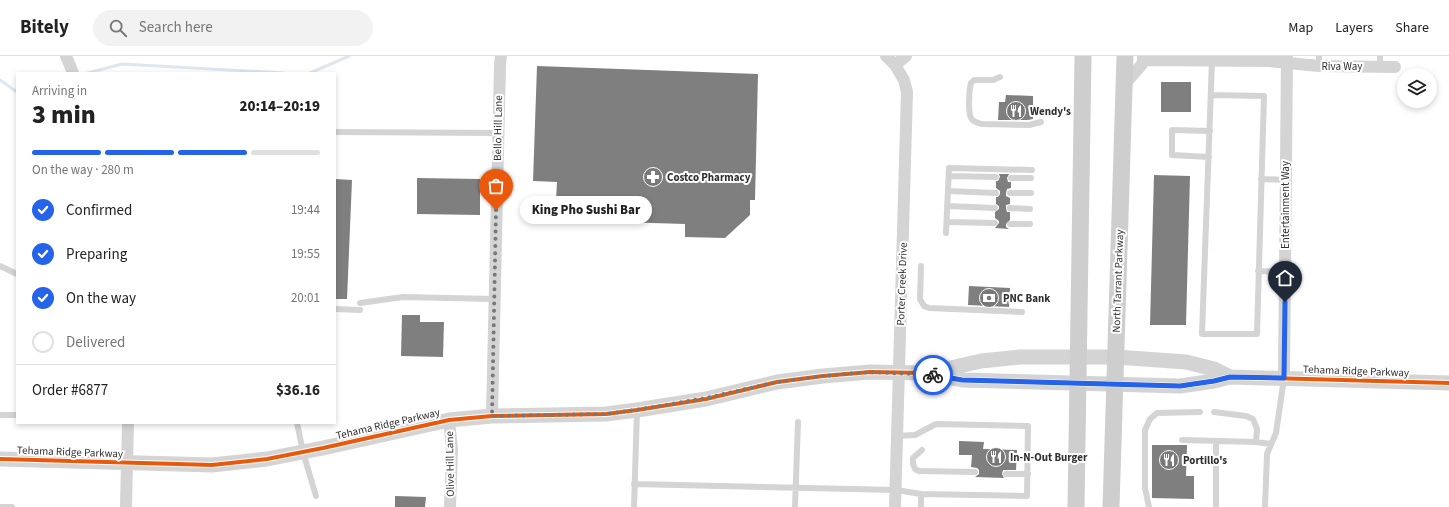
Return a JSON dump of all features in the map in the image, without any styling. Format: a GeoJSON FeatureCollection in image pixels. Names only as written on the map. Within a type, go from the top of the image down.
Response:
{"type":"FeatureCollection","features":[{"type":"Feature","properties":{"kind":"main road"},"geometry":{"type":"LineString","coordinates":[[1076,507],[1077,357],[1083,56]]}},
{"type":"Feature","properties":{"kind":"main road","name":"North Tarrant Parkway"},"geometry":{"type":"LineString","coordinates":[[1111,507],[1125,56]]}},
{"type":"Feature","properties":{"kind":"street"},"geometry":{"type":"LineString","coordinates":[[66,56],[72,72]]}},
{"type":"Feature","properties":{"kind":"street","name":"Bello Hill Lane"},"geometry":{"type":"LineString","coordinates":[[492,416],[501,56]]}},
{"type":"Feature","properties":{"kind":"street","name":"Porter Creek Drive"},"geometry":{"type":"LineString","coordinates":[[886,56],[895,65],[904,80],[907,92],[895,507]]}},
{"type":"Feature","properties":{"kind":"street"},"geometry":{"type":"LineString","coordinates":[[895,65],[906,56]]}},
{"type":"Feature","properties":{"kind":"street","name":"Riva Way"},"geometry":{"type":"LineString","coordinates":[[1124,85],[1143,63],[1144,58],[1212,58],[1269,61],[1380,61],[1395,67]]}},
{"type":"Feature","properties":{"kind":"street","name":"Entertainment Way"},"geometry":{"type":"LineString","coordinates":[[1284,378],[1287,60]]}},
{"type":"Feature","properties":{"kind":"street","name":"Tehama Ridge Parkway"},"geometry":{"type":"LineString","coordinates":[[926,373],[980,361],[1020,357],[1116,357],[1186,362],[1214,369],[1230,377]]}},
{"type":"Feature","properties":{"kind":"street","name":"Tehama Ridge Parkway"},"geometry":{"type":"LineString","coordinates":[[0,459],[212,465],[267,459],[449,420],[492,416],[606,414],[706,398],[777,382],[862,373],[926,373],[962,380],[1115,385],[1180,386],[1230,377],[1449,383]]}},
{"type":"Feature","properties":{"kind":"street","name":"Olive Hill Lane"},"geometry":{"type":"LineString","coordinates":[[449,420],[452,449],[450,507]]}},
{"type":"Feature","properties":{"kind":"street"},"geometry":{"type":"LineString","coordinates":[[126,507],[128,424]]}},
{"type":"Feature","properties":{"kind":"lane"},"geometry":{"type":"LineString","coordinates":[[1211,95],[1264,96],[1256,334],[1202,334],[1212,58]]}},
{"type":"Feature","properties":{"kind":"lane"},"geometry":{"type":"LineString","coordinates":[[1000,77],[993,80],[974,80],[971,83],[969,114],[971,119],[982,124],[1029,125],[1040,122]]}},
{"type":"Feature","properties":{"kind":"lane"},"geometry":{"type":"LineString","coordinates":[[1209,157],[1172,155],[1172,130],[1210,131]]}},
{"type":"Feature","properties":{"kind":"lane"},"geometry":{"type":"LineString","coordinates":[[336,132],[498,133]]}},
{"type":"Feature","properties":{"kind":"lane"},"geometry":{"type":"LineString","coordinates":[[946,233],[949,168],[1032,170]]}},
{"type":"Feature","properties":{"kind":"lane"},"geometry":{"type":"LineString","coordinates":[[949,176],[996,177]]}},
{"type":"Feature","properties":{"kind":"lane"},"geometry":{"type":"LineString","coordinates":[[1011,178],[1032,178]]}},
{"type":"Feature","properties":{"kind":"lane"},"geometry":{"type":"LineString","coordinates":[[1261,179],[1286,180]]}},
{"type":"Feature","properties":{"kind":"lane"},"geometry":{"type":"LineString","coordinates":[[948,191],[996,193]]}},
{"type":"Feature","properties":{"kind":"lane"},"geometry":{"type":"LineString","coordinates":[[1010,193],[1031,194]]}},
{"type":"Feature","properties":{"kind":"lane"},"geometry":{"type":"LineString","coordinates":[[947,206],[995,208]]}},
{"type":"Feature","properties":{"kind":"lane"},"geometry":{"type":"LineString","coordinates":[[1010,208],[1030,209]]}},
{"type":"Feature","properties":{"kind":"lane"},"geometry":{"type":"LineString","coordinates":[[947,222],[995,223]]}},
{"type":"Feature","properties":{"kind":"lane"},"geometry":{"type":"LineString","coordinates":[[1010,224],[1030,224]]}},
{"type":"Feature","properties":{"kind":"lane"},"geometry":{"type":"LineString","coordinates":[[0,266],[16,274]]}},
{"type":"Feature","properties":{"kind":"lane"},"geometry":{"type":"LineString","coordinates":[[921,266],[920,299],[924,306],[929,308],[1022,312]]}},
{"type":"Feature","properties":{"kind":"lane"},"geometry":{"type":"LineString","coordinates":[[1258,271],[1285,272]]}},
{"type":"Feature","properties":{"kind":"lane"},"geometry":{"type":"LineString","coordinates":[[360,303],[403,297],[494,299]]}},
{"type":"Feature","properties":{"kind":"lane"},"geometry":{"type":"LineString","coordinates":[[336,310],[360,310]]}},
{"type":"Feature","properties":{"kind":"lane"},"geometry":{"type":"LineString","coordinates":[[1265,507],[1267,454],[1276,433],[1284,378]]}},
{"type":"Feature","properties":{"kind":"lane"},"geometry":{"type":"LineString","coordinates":[[634,507],[636,410]]}},
{"type":"Feature","properties":{"kind":"lane"},"geometry":{"type":"LineString","coordinates":[[1149,507],[1145,488],[1145,430],[1150,419],[1157,413],[1200,412]]}},
{"type":"Feature","properties":{"kind":"lane"},"geometry":{"type":"LineString","coordinates":[[1214,412],[1246,416],[1253,419],[1257,429],[1256,442]]}},
{"type":"Feature","properties":{"kind":"lane"},"geometry":{"type":"LineString","coordinates":[[0,415],[16,415]]}},
{"type":"Feature","properties":{"kind":"lane"},"geometry":{"type":"LineString","coordinates":[[795,507],[798,422]]}},
{"type":"Feature","properties":{"kind":"lane"},"geometry":{"type":"LineString","coordinates":[[297,424],[303,452],[316,496]]}},
{"type":"Feature","properties":{"kind":"lane"},"geometry":{"type":"LineString","coordinates":[[634,484],[896,490],[921,494],[1028,496],[1028,426],[936,424],[915,435],[897,436]]}},
{"type":"Feature","properties":{"kind":"lane"},"geometry":{"type":"LineString","coordinates":[[1182,440],[1256,442],[1271,444]]}},
{"type":"Feature","properties":{"kind":"lane"},"geometry":{"type":"LineString","coordinates":[[1216,441],[1216,507]]}},
{"type":"Feature","properties":{"kind":"lane"},"geometry":{"type":"LineString","coordinates":[[922,450],[913,458],[915,469],[919,471],[962,473],[975,472]]}},
{"type":"Feature","properties":{"kind":"lane"},"geometry":{"type":"LineString","coordinates":[[1006,474],[1028,474]]}},
{"type":"Feature","properties":{"kind":"lane"},"geometry":{"type":"LineString","coordinates":[[921,494],[921,507]]}},
{"type":"Feature","properties":{"kind":"lane"},"geometry":{"type":"LineString","coordinates":[[0,506],[12,507]]}},
{"type":"Feature","properties":{"kind":"building"},"geometry":{"type":"Polygon","coordinates":[[[537,66],[758,74],[755,200],[750,200],[750,215],[725,238],[685,237],[685,224],[555,220],[557,182],[533,181],[537,66]]]}},
{"type":"Feature","properties":{"kind":"building"},"geometry":{"type":"Polygon","coordinates":[[[1161,82],[1191,82],[1191,112],[1161,112],[1161,82]]]}},
{"type":"Feature","properties":{"kind":"building","name":"Wendy's"},"geometry":{"type":"Polygon","coordinates":[[[1006,95],[1033,96],[1033,119],[998,120],[999,102],[1005,102],[1006,95]]]}},
{"type":"Feature","properties":{"kind":"building"},"geometry":{"type":"Polygon","coordinates":[[[999,174],[1009,174],[1007,178],[1008,182],[1011,182],[1011,188],[1007,189],[1006,193],[1006,196],[1010,198],[1010,204],[1006,205],[1007,212],[1010,212],[1010,220],[1006,224],[1006,227],[1009,229],[995,228],[999,223],[999,221],[995,218],[995,212],[999,209],[999,206],[996,204],[996,197],[1000,194],[1000,191],[996,188],[996,181],[998,181],[1000,177],[999,174]]]}},
{"type":"Feature","properties":{"kind":"building"},"geometry":{"type":"Polygon","coordinates":[[[1154,175],[1190,176],[1186,325],[1150,325],[1154,175]]]}},
{"type":"Feature","properties":{"kind":"building"},"geometry":{"type":"Polygon","coordinates":[[[417,178],[480,179],[480,215],[417,214],[417,178]]]}},
{"type":"Feature","properties":{"kind":"building"},"geometry":{"type":"Polygon","coordinates":[[[336,179],[352,180],[347,299],[336,299],[336,179]]]}},
{"type":"Feature","properties":{"kind":"building","name":"PNC Bank"},"geometry":{"type":"Polygon","coordinates":[[[969,286],[1010,288],[1009,307],[968,305],[969,286]]]}},
{"type":"Feature","properties":{"kind":"building"},"geometry":{"type":"Polygon","coordinates":[[[402,315],[420,315],[420,322],[444,322],[443,357],[401,356],[402,315]]]}},
{"type":"Feature","properties":{"kind":"building","name":"In-N-Out Burger"},"geometry":{"type":"Polygon","coordinates":[[[959,441],[984,442],[983,449],[1017,450],[1016,470],[1003,470],[1002,474],[1004,478],[975,477],[979,474],[979,470],[971,467],[972,455],[959,455],[959,441]]]}},
{"type":"Feature","properties":{"kind":"building","name":"Portillo's"},"geometry":{"type":"Polygon","coordinates":[[[1152,445],[1187,445],[1186,476],[1194,476],[1194,499],[1152,498],[1152,445]]]}},
{"type":"Feature","properties":{"kind":"building"},"geometry":{"type":"Polygon","coordinates":[[[395,496],[426,497],[425,507],[395,507],[395,496]]]}},
{"type":"Feature","properties":{"kind":"waterway"},"geometry":{"type":"LineString","coordinates":[[312,72],[349,56]]}},
{"type":"Feature","properties":{"kind":"waterway"},"geometry":{"type":"LineString","coordinates":[[92,72],[122,64],[266,72]]}},
{"type":"Feature","properties":{"kind":"waterway"},"geometry":{"type":"LineString","coordinates":[[0,80],[16,91]]}},
{"type":"Feature","properties":{"kind":"cycle path"},"geometry":{"type":"LineString","coordinates":[[0,459],[212,465],[267,459],[449,420],[492,416],[606,414],[706,399],[777,382],[870,372],[926,373],[962,380],[1180,386],[1230,377],[1449,383]]}},
{"type":"Feature","properties":{"kind":"way so far"},"geometry":{"type":"LineString","coordinates":[[496,210],[492,416],[606,414],[706,398],[777,382],[823,376],[870,372],[926,373],[933,375]]}},
{"type":"Feature","properties":{"kind":"place","name":"Wendy's"},"geometry":{"type":"Point","coordinates":[1016,111]}},
{"type":"Feature","properties":{"kind":"place","name":"Costco Pharmacy"},"geometry":{"type":"Point","coordinates":[653,177]}},
{"type":"Feature","properties":{"kind":"place","name":"King Pho Sushi Bar"},"geometry":{"type":"Point","coordinates":[496,210]}},
{"type":"Feature","properties":{"kind":"place","name":"PNC Bank"},"geometry":{"type":"Point","coordinates":[989,298]}},
{"type":"Feature","properties":{"kind":"place","name":"In-N-Out Burger"},"geometry":{"type":"Point","coordinates":[996,457]}},
{"type":"Feature","properties":{"kind":"place","name":"Portillo's"},"geometry":{"type":"Point","coordinates":[1169,460]}},
{"type":"Feature","properties":{"kind":"route"},"geometry":{"type":"LineString","coordinates":[[933,375],[962,380],[1180,386],[1230,377],[1284,378],[1285,302]]}}]}
